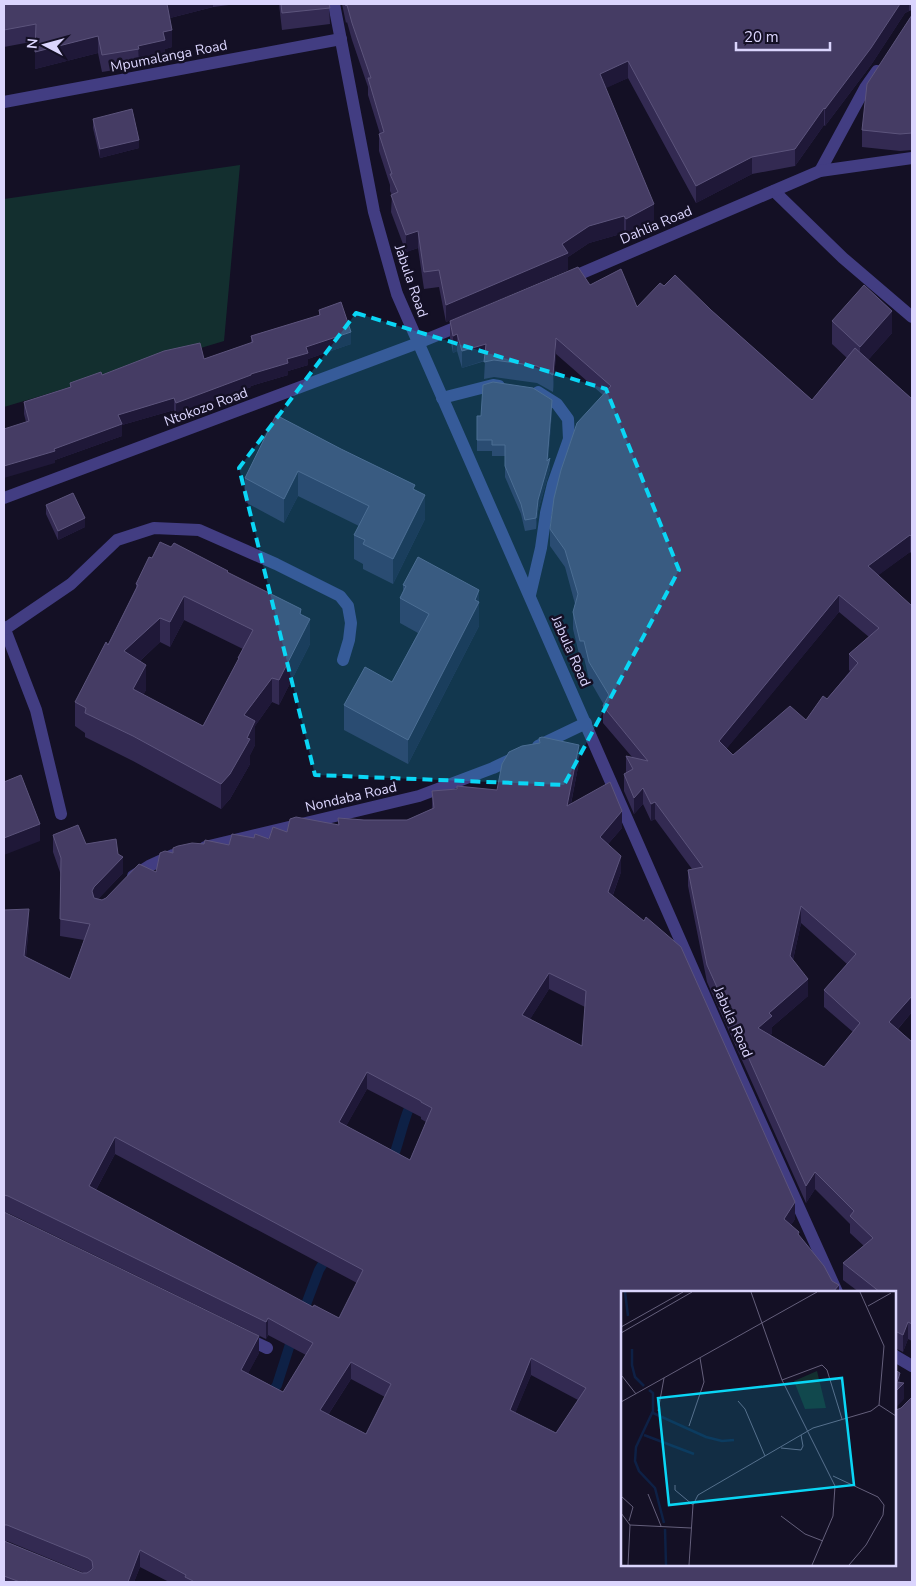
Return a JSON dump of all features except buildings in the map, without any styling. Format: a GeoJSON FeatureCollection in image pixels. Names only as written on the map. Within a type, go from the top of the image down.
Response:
{"type":"FeatureCollection","features":[{"type":"Feature","properties":{"kind":"street","name":"Jabula Road"},"geometry":{"type":"LineString","coordinates":[[334,4],[374,212],[397,294],[738,1072],[837,1291]]}},
{"type":"Feature","properties":{"kind":"street","name":"Mpumalanga Road"},"geometry":{"type":"LineString","coordinates":[[4,102],[341,39]]}},
{"type":"Feature","properties":{"kind":"street"},"geometry":{"type":"LineString","coordinates":[[820,171],[865,88],[886,57]]}},
{"type":"Feature","properties":{"kind":"street","name":"Dahlia Road"},"geometry":{"type":"LineString","coordinates":[[555,285],[820,171],[912,158]]}},
{"type":"Feature","properties":{"kind":"street"},"geometry":{"type":"LineString","coordinates":[[774,190],[843,258],[912,317]]}},
{"type":"Feature","properties":{"kind":"street"},"geometry":{"type":"LineString","coordinates":[[418,344],[473,320]]}},
{"type":"Feature","properties":{"kind":"street","name":"Ntokozo Road"},"geometry":{"type":"LineString","coordinates":[[4,498],[418,344]]}},
{"type":"Feature","properties":{"kind":"street"},"geometry":{"type":"LineString","coordinates":[[442,398],[492,385],[510,387]]}},
{"type":"Feature","properties":{"kind":"street"},"geometry":{"type":"LineString","coordinates":[[528,390],[536,391],[558,404],[568,419],[569,439],[551,491],[530,595]]}},
{"type":"Feature","properties":{"kind":"street"},"geometry":{"type":"LineString","coordinates":[[61,814],[36,710],[4,628],[71,584],[117,540],[154,528],[199,530],[276,564],[340,596],[348,606],[351,623],[349,640],[343,660]]}},
{"type":"Feature","properties":{"kind":"street","name":"Nondaba Road"},"geometry":{"type":"LineString","coordinates":[[125,883],[132,876],[149,866],[175,854],[420,796],[493,768],[586,722]]}},
{"type":"Feature","properties":{"kind":"street"},"geometry":{"type":"LineString","coordinates":[[232,1331],[267,1348]]}},
{"type":"Feature","properties":{"kind":"street"},"geometry":{"type":"LineString","coordinates":[[896,1357],[912,1366]]}},
{"type":"Feature","properties":{"kind":"highlighted area"},"geometry":{"type":"Polygon","coordinates":[[[356,313],[606,389],[679,570],[564,785],[315,775],[239,468],[356,313]]]}},
{"type":"Feature","properties":{"kind":"green space"},"geometry":{"type":"Polygon","coordinates":[[[240,165],[224,341],[4,407],[4,199],[240,165]]]}},
{"type":"Feature","properties":{"kind":"waterway"},"geometry":{"type":"LineString","coordinates":[[391,1163],[413,1099]]}},
{"type":"Feature","properties":{"kind":"waterway"},"geometry":{"type":"LineString","coordinates":[[302,1315],[319,1270],[328,1255]]}},
{"type":"Feature","properties":{"kind":"waterway"},"geometry":{"type":"LineString","coordinates":[[268,1398],[277,1385],[293,1335]]}}]}
